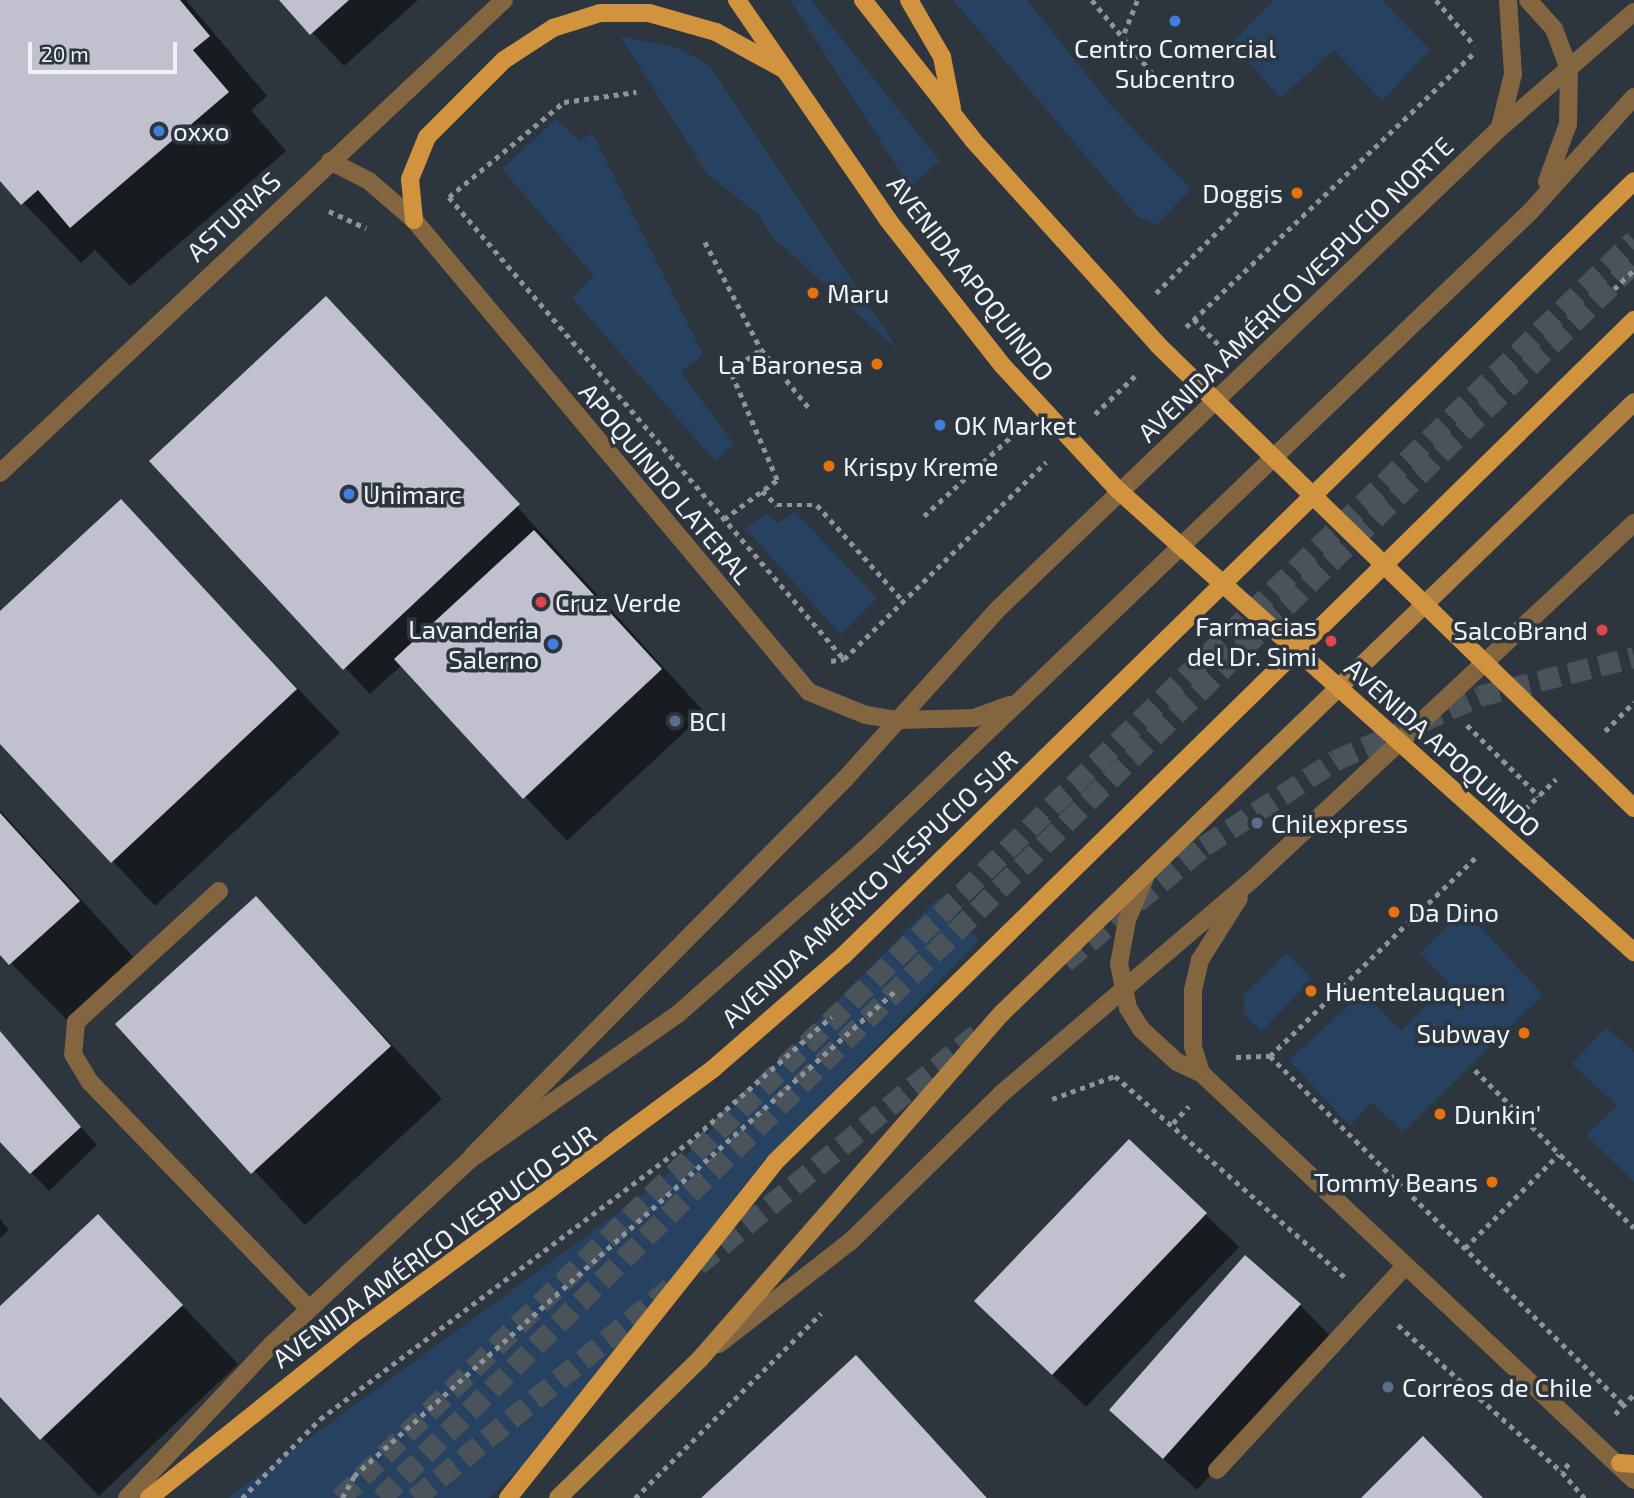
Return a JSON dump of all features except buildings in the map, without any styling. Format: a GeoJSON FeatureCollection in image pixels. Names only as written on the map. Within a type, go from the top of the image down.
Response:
{"type":"FeatureCollection","features":[{"type":"Feature","properties":{"kind":"main road","name":"AVENIDA APOQUINDO"},"geometry":{"type":"LineString","coordinates":[[737,0],[888,220],[1003,366],[1118,490],[1634,952]]}},
{"type":"Feature","properties":{"kind":"main road"},"geometry":{"type":"LineString","coordinates":[[863,0],[973,140],[1149,335],[1634,808]]}},
{"type":"Feature","properties":{"kind":"main road"},"geometry":{"type":"LineString","coordinates":[[909,0],[942,57],[953,112]]}},
{"type":"Feature","properties":{"kind":"main road"},"geometry":{"type":"LineString","coordinates":[[414,220],[410,180],[427,137],[504,60],[553,28],[600,13],[649,13],[716,32],[785,70]]}},
{"type":"Feature","properties":{"kind":"main road","name":"AVENIDA AMÉRICO VESPUCIO SUR"},"geometry":{"type":"LineString","coordinates":[[149,1498],[359,1330],[589,1166],[788,1005],[1634,181]]}},
{"type":"Feature","properties":{"kind":"main road"},"geometry":{"type":"LineString","coordinates":[[508,1498],[775,1162],[1634,320]]}},
{"type":"Feature","properties":{"kind":"main road"},"geometry":{"type":"LineString","coordinates":[[558,1498],[700,1359],[934,1085],[1151,865],[1376,657],[1634,402]]}},
{"type":"Feature","properties":{"kind":"street","name":"ASTURIAS"},"geometry":{"type":"LineString","coordinates":[[0,473],[504,0]]}},
{"type":"Feature","properties":{"kind":"street"},"geometry":{"type":"LineString","coordinates":[[1500,128],[1513,74],[1508,0]]}},
{"type":"Feature","properties":{"kind":"street"},"geometry":{"type":"LineString","coordinates":[[1528,0],[1565,47],[1569,69],[1565,138],[1530,212]]}},
{"type":"Feature","properties":{"kind":"street","name":"AVENIDA AMÉRICO VESPUCIO NORTE"},"geometry":{"type":"LineString","coordinates":[[998,610],[1500,128],[1634,12]]}},
{"type":"Feature","properties":{"kind":"street"},"geometry":{"type":"LineString","coordinates":[[1530,212],[1634,97]]}},
{"type":"Feature","properties":{"kind":"street","name":"APOQUINDO LATERAL"},"geometry":{"type":"LineString","coordinates":[[330,161],[369,181],[414,220],[809,692],[866,715],[899,720],[974,718],[1017,703]]}},
{"type":"Feature","properties":{"kind":"street","name":"AVENIDA AMÉRICO VESPUCIO SUR"},"geometry":{"type":"LineString","coordinates":[[127,1498],[309,1309],[468,1161],[678,1014],[1060,666],[1530,212]]}},
{"type":"Feature","properties":{"kind":"street"},"geometry":{"type":"LineString","coordinates":[[700,1359],[851,1241],[1121,986],[1255,877],[1634,523]]}},
{"type":"Feature","properties":{"kind":"street","name":"AVENIDA AMÉRICO VESPUCIO SUR"},"geometry":{"type":"LineString","coordinates":[[468,1161],[498,1123],[899,720],[998,610]]}},
{"type":"Feature","properties":{"kind":"street"},"geometry":{"type":"LineString","coordinates":[[1151,865],[1121,943],[1121,986],[1128,1009],[1156,1046],[1206,1078],[1405,1265],[1627,1464],[1634,1480]]}},
{"type":"Feature","properties":{"kind":"street"},"geometry":{"type":"LineString","coordinates":[[1206,1078],[1191,1018],[1200,960],[1255,877]]}},
{"type":"Feature","properties":{"kind":"street"},"geometry":{"type":"LineString","coordinates":[[219,891],[76,1021],[73,1054],[90,1082],[309,1309]]}},
{"type":"Feature","properties":{"kind":"street"},"geometry":{"type":"LineString","coordinates":[[1217,1469],[1405,1265]]}},
{"type":"Feature","properties":{"kind":"path"},"geometry":{"type":"LineString","coordinates":[[1092,0],[1124,33],[1156,78]]}},
{"type":"Feature","properties":{"kind":"path"},"geometry":{"type":"LineString","coordinates":[[1124,33],[1137,0]]}},
{"type":"Feature","properties":{"kind":"path"},"geometry":{"type":"LineString","coordinates":[[1436,0],[1478,49]]}},
{"type":"Feature","properties":{"kind":"path"},"geometry":{"type":"LineString","coordinates":[[294,195],[385,237],[449,197],[564,102],[636,92]]}},
{"type":"Feature","properties":{"kind":"path"},"geometry":{"type":"LineString","coordinates":[[1147,303],[1253,196]]}},
{"type":"Feature","properties":{"kind":"path"},"geometry":{"type":"LineString","coordinates":[[449,197],[844,659]]}},
{"type":"Feature","properties":{"kind":"path"},"geometry":{"type":"LineString","coordinates":[[705,242],[761,349],[810,409]]}},
{"type":"Feature","properties":{"kind":"path"},"geometry":{"type":"LineString","coordinates":[[1607,296],[1634,270]]}},
{"type":"Feature","properties":{"kind":"path"},"geometry":{"type":"LineString","coordinates":[[724,519],[777,480],[730,371],[761,349]]}},
{"type":"Feature","properties":{"kind":"path"},"geometry":{"type":"LineString","coordinates":[[924,516],[1026,423]]}},
{"type":"Feature","properties":{"kind":"path"},"geometry":{"type":"LineString","coordinates":[[762,491],[777,505],[817,505],[904,602]]}},
{"type":"Feature","properties":{"kind":"path"},"geometry":{"type":"LineString","coordinates":[[1596,740],[1634,702]]}},
{"type":"Feature","properties":{"kind":"path"},"geometry":{"type":"LineString","coordinates":[[1480,738],[1539,796]]}},
{"type":"Feature","properties":{"kind":"path"},"geometry":{"type":"LineString","coordinates":[[1519,815],[1567,768]]}},
{"type":"Feature","properties":{"kind":"path"},"geometry":{"type":"LineString","coordinates":[[1038,1105],[1115,1076],[1173,1123],[1206,1078],[1236,1058],[1270,1056],[1479,853]]}},
{"type":"Feature","properties":{"kind":"path"},"geometry":{"type":"LineString","coordinates":[[342,1498],[354,1476],[904,982]]}},
{"type":"Feature","properties":{"kind":"path"},"geometry":{"type":"LineString","coordinates":[[1270,1056],[1624,1405]]}},
{"type":"Feature","properties":{"kind":"path"},"geometry":{"type":"LineString","coordinates":[[1475,1070],[1634,1228]]}},
{"type":"Feature","properties":{"kind":"path"},"geometry":{"type":"LineString","coordinates":[[1465,1248],[1558,1155]]}},
{"type":"Feature","properties":{"kind":"path"},"geometry":{"type":"LineString","coordinates":[[635,1498],[830,1304]]}},
{"type":"Feature","properties":{"kind":"shaded area"},"geometry":{"type":"Polygon","coordinates":[[[790,0],[811,0],[940,161],[910,187],[790,0]]]}},
{"type":"Feature","properties":{"kind":"shaded area"},"geometry":{"type":"Polygon","coordinates":[[[953,0],[1027,0],[1113,108],[1191,189],[1156,225],[1138,217],[953,0]]]}},
{"type":"Feature","properties":{"kind":"shaded area"},"geometry":{"type":"Polygon","coordinates":[[[1274,0],[1382,0],[1430,50],[1382,101],[1334,50],[1280,98],[1232,42],[1274,0]]]}},
{"type":"Feature","properties":{"kind":"shaded area"},"geometry":{"type":"Polygon","coordinates":[[[620,36],[679,48],[710,66],[899,351],[773,238],[758,214],[708,175],[620,36]]]}},
{"type":"Feature","properties":{"kind":"shaded area"},"geometry":{"type":"Polygon","coordinates":[[[556,119],[580,141],[592,133],[703,354],[681,372],[734,444],[715,461],[572,298],[594,276],[502,169],[556,119]]]}},
{"type":"Feature","properties":{"kind":"shaded area"},"geometry":{"type":"Polygon","coordinates":[[[795,512],[877,598],[841,635],[745,528],[766,514],[778,523],[795,512]]]}},
{"type":"Feature","properties":{"kind":"shaded area"},"geometry":{"type":"Polygon","coordinates":[[[940,896],[979,940],[743,1186],[586,1403],[489,1498],[227,1498],[659,1183],[940,896]]]}},
{"type":"Feature","properties":{"kind":"shaded area"},"geometry":{"type":"Polygon","coordinates":[[[1464,909],[1543,995],[1403,1132],[1371,1102],[1350,1126],[1289,1060],[1363,992],[1401,1031],[1449,983],[1420,953],[1464,909]]]}},
{"type":"Feature","properties":{"kind":"shaded area"},"geometry":{"type":"Polygon","coordinates":[[[1286,953],[1312,979],[1261,1032],[1244,1013],[1244,994],[1286,953]]]}},
{"type":"Feature","properties":{"kind":"shaded area"},"geometry":{"type":"Polygon","coordinates":[[[1606,1027],[1634,1052],[1634,1182],[1586,1135],[1617,1106],[1572,1064],[1606,1027]]]}},
{"type":"Feature","properties":{"kind":"tunnel"},"geometry":{"type":"LineString","coordinates":[[340,1498],[1634,240]]}},
{"type":"Feature","properties":{"kind":"tunnel"},"geometry":{"type":"LineString","coordinates":[[381,1498],[1634,263]]}},
{"type":"Feature","properties":{"kind":"tunnel"},"geometry":{"type":"LineString","coordinates":[[1065,962],[1204,846],[1336,760],[1479,696],[1634,657]]}},
{"type":"Feature","properties":{"kind":"tunnel"},"geometry":{"type":"LineString","coordinates":[[698,1265],[980,1031]]}},
{"type":"Feature","properties":{"kind":"tunnel"},"geometry":{"type":"LineString","coordinates":[[415,1498],[673,1285]]}},
{"type":"Feature","properties":{"kind":"place","name":"Centro Comercial Subcentro"},"geometry":{"type":"Point","coordinates":[1175,21]}},
{"type":"Feature","properties":{"kind":"place","name":"oxxo"},"geometry":{"type":"Point","coordinates":[159,131]}},
{"type":"Feature","properties":{"kind":"place","name":"Doggis"},"geometry":{"type":"Point","coordinates":[1297,193]}},
{"type":"Feature","properties":{"kind":"place","name":"Maru"},"geometry":{"type":"Point","coordinates":[813,293]}},
{"type":"Feature","properties":{"kind":"place","name":"La Baronesa"},"geometry":{"type":"Point","coordinates":[877,364]}},
{"type":"Feature","properties":{"kind":"place","name":"OK Market"},"geometry":{"type":"Point","coordinates":[940,425]}},
{"type":"Feature","properties":{"kind":"place","name":"Krispy Kreme"},"geometry":{"type":"Point","coordinates":[829,466]}},
{"type":"Feature","properties":{"kind":"place","name":"Unimarc"},"geometry":{"type":"Point","coordinates":[349,494]}},
{"type":"Feature","properties":{"kind":"place","name":"Cruz Verde"},"geometry":{"type":"Point","coordinates":[541,602]}},
{"type":"Feature","properties":{"kind":"place","name":"SalcoBrand"},"geometry":{"type":"Point","coordinates":[1602,630]}},
{"type":"Feature","properties":{"kind":"place","name":"Farmacias del Dr. Simi"},"geometry":{"type":"Point","coordinates":[1331,641]}},
{"type":"Feature","properties":{"kind":"place","name":"Lavanderia Salerno"},"geometry":{"type":"Point","coordinates":[553,644]}},
{"type":"Feature","properties":{"kind":"place","name":"BCI"},"geometry":{"type":"Point","coordinates":[675,721]}},
{"type":"Feature","properties":{"kind":"place","name":"Chilexpress"},"geometry":{"type":"Point","coordinates":[1257,823]}},
{"type":"Feature","properties":{"kind":"place","name":"Da Dino"},"geometry":{"type":"Point","coordinates":[1394,912]}},
{"type":"Feature","properties":{"kind":"place","name":"Huentelauquen"},"geometry":{"type":"Point","coordinates":[1311,991]}},
{"type":"Feature","properties":{"kind":"place","name":"Subway"},"geometry":{"type":"Point","coordinates":[1524,1033]}},
{"type":"Feature","properties":{"kind":"place","name":"Dunkin'"},"geometry":{"type":"Point","coordinates":[1440,1114]}},
{"type":"Feature","properties":{"kind":"place","name":"Tommy Beans"},"geometry":{"type":"Point","coordinates":[1492,1182]}},
{"type":"Feature","properties":{"kind":"place","name":"Correos de Chile"},"geometry":{"type":"Point","coordinates":[1388,1387]}}]}
